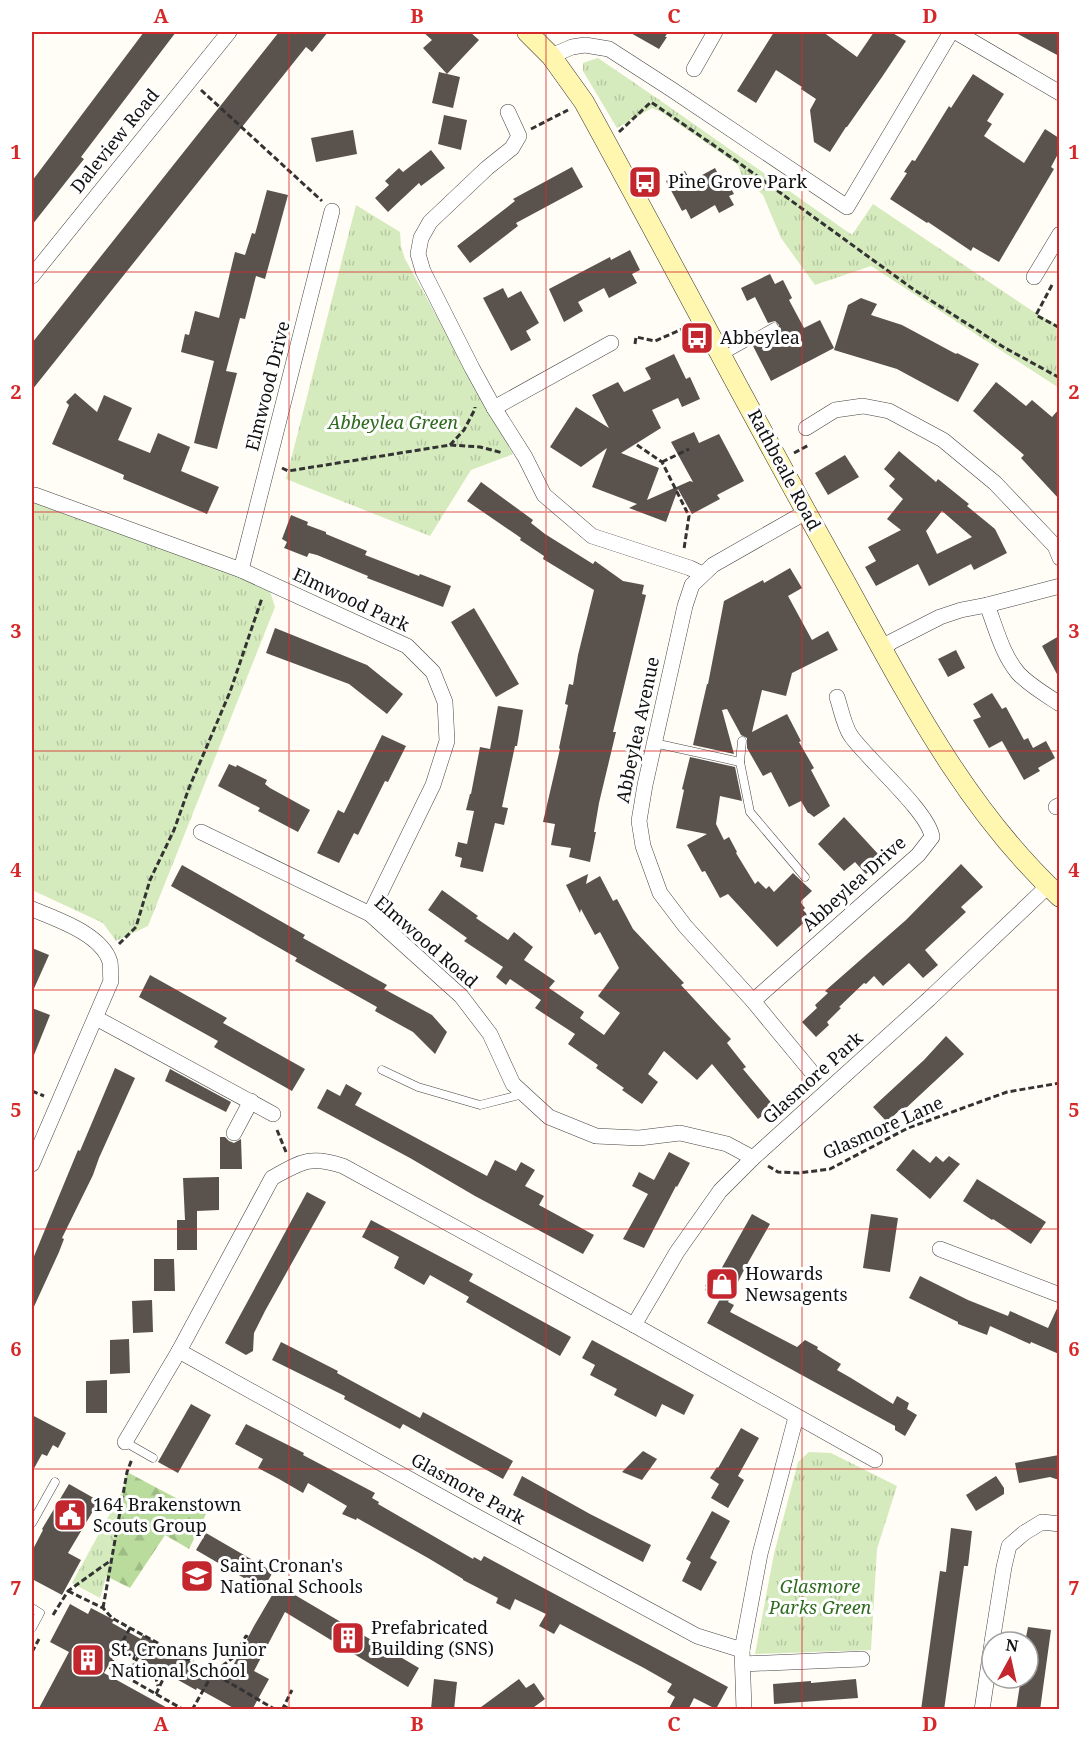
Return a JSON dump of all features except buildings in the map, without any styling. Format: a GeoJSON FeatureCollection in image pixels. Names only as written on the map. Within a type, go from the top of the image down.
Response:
{"type":"FeatureCollection","features":[{"type":"Feature","properties":{"kind":"main road","name":"Rathbeale Road"},"geometry":{"type":"LineString","coordinates":[[527,32],[551,56],[584,102],[806,512],[932,737],[969,791],[1007,840],[1054,892]]}},
{"type":"Feature","properties":{"kind":"street","name":"Daleview Road"},"geometry":{"type":"LineString","coordinates":[[32,276],[229,32]]}},
{"type":"Feature","properties":{"kind":"street"},"geometry":{"type":"LineString","coordinates":[[694,69],[715,32]]}},
{"type":"Feature","properties":{"kind":"street"},"geometry":{"type":"LineString","coordinates":[[551,56],[572,47],[585,45],[609,49],[847,207],[951,32]]}},
{"type":"Feature","properties":{"kind":"street"},"geometry":{"type":"LineString","coordinates":[[956,32],[1059,93]]}},
{"type":"Feature","properties":{"kind":"street"},"geometry":{"type":"LineString","coordinates":[[508,112],[519,136],[512,148],[487,168],[430,222],[421,238],[418,254],[423,271],[494,408],[525,456],[544,495],[592,536],[702,574]]}},
{"type":"Feature","properties":{"kind":"street","name":"Elmwood Drive"},"geometry":{"type":"LineString","coordinates":[[241,570],[332,211]]}},
{"type":"Feature","properties":{"kind":"street"},"geometry":{"type":"LineString","coordinates":[[1034,277],[1059,234]]}},
{"type":"Feature","properties":{"kind":"street"},"geometry":{"type":"LineString","coordinates":[[494,408],[611,343]]}},
{"type":"Feature","properties":{"kind":"street"},"geometry":{"type":"LineString","coordinates":[[806,428],[835,410],[863,406],[888,411],[943,440],[995,483],[1055,546],[1059,558]]}},
{"type":"Feature","properties":{"kind":"street","name":"Elmwood Park"},"geometry":{"type":"LineString","coordinates":[[35,495],[241,570],[407,646],[433,672],[445,702],[447,741],[433,785],[370,914]]}},
{"type":"Feature","properties":{"kind":"street","name":"Abbeylea Avenue"},"geometry":{"type":"LineString","coordinates":[[806,512],[713,565],[692,585],[685,606],[654,743],[639,821],[649,867],[660,894],[810,1070]]}},
{"type":"Feature","properties":{"kind":"street"},"geometry":{"type":"LineString","coordinates":[[883,650],[891,642],[940,617],[1059,586]]}},
{"type":"Feature","properties":{"kind":"street"},"geometry":{"type":"LineString","coordinates":[[987,605],[1004,650],[1018,673],[1039,691],[1059,702]]}},
{"type":"Feature","properties":{"kind":"street","name":"Abbeylea Drive"},"geometry":{"type":"LineString","coordinates":[[753,1001],[918,855],[932,837],[931,830],[915,808],[849,735],[837,697]]}},
{"type":"Feature","properties":{"kind":"street","name":"Elmwood Road"},"geometry":{"type":"LineString","coordinates":[[201,832],[370,914],[461,996],[490,1034],[513,1083],[549,1117],[596,1136],[639,1138],[680,1133],[727,1144],[753,1158]]}},
{"type":"Feature","properties":{"kind":"street","name":"Glasmore Park"},"geometry":{"type":"LineString","coordinates":[[634,1325],[677,1252],[720,1191],[753,1158],[929,999],[1054,892]]}},
{"type":"Feature","properties":{"kind":"street"},"geometry":{"type":"LineString","coordinates":[[32,909],[81,931],[102,946],[110,962],[111,981],[32,1164]]}},
{"type":"Feature","properties":{"kind":"street"},"geometry":{"type":"LineString","coordinates":[[96,1018],[273,1114]]}},
{"type":"Feature","properties":{"kind":"street"},"geometry":{"type":"LineString","coordinates":[[234,1133],[251,1101]]}},
{"type":"Feature","properties":{"kind":"street"},"geometry":{"type":"LineString","coordinates":[[130,1445],[272,1178],[293,1166],[317,1160],[343,1166],[875,1460]]}},
{"type":"Feature","properties":{"kind":"street"},"geometry":{"type":"LineString","coordinates":[[940,1248],[1059,1295]]}},
{"type":"Feature","properties":{"kind":"street","name":"Glasmore Park"},"geometry":{"type":"LineString","coordinates":[[179,1351],[474,1515],[687,1630],[724,1645],[742,1657],[862,1659]]}},
{"type":"Feature","properties":{"kind":"street"},"geometry":{"type":"LineString","coordinates":[[744,1710],[742,1657],[760,1554],[796,1417]]}},
{"type":"Feature","properties":{"kind":"street"},"geometry":{"type":"LineString","coordinates":[[994,1630],[1009,1546],[1042,1522],[1059,1524]]}},
{"type":"Feature","properties":{"kind":"street"},"geometry":{"type":"LineString","coordinates":[[982,1710],[985,1690]]}},
{"type":"Feature","properties":{"kind":"lane"},"geometry":{"type":"LineString","coordinates":[[722,356],[774,327]]}},
{"type":"Feature","properties":{"kind":"lane"},"geometry":{"type":"LineString","coordinates":[[742,741],[740,762],[750,812],[805,877]]}},
{"type":"Feature","properties":{"kind":"lane"},"geometry":{"type":"LineString","coordinates":[[654,743],[740,762]]}},
{"type":"Feature","properties":{"kind":"lane"},"geometry":{"type":"LineString","coordinates":[[382,1070],[418,1087],[480,1105],[523,1094]]}},
{"type":"Feature","properties":{"kind":"lane"},"geometry":{"type":"LineString","coordinates":[[130,1445],[153,1458]]}},
{"type":"Feature","properties":{"kind":"lane"},"geometry":{"type":"LineString","coordinates":[[32,1523],[55,1482]]}},
{"type":"Feature","properties":{"kind":"lane"},"geometry":{"type":"LineString","coordinates":[[32,1608],[40,1613],[32,1628]]}},
{"type":"Feature","properties":{"kind":"path"},"geometry":{"type":"LineString","coordinates":[[189,79],[332,211]]}},
{"type":"Feature","properties":{"kind":"path"},"geometry":{"type":"LineString","coordinates":[[519,136],[584,102]]}},
{"type":"Feature","properties":{"kind":"path"},"geometry":{"type":"LineString","coordinates":[[606,141],[616,136],[651,102],[913,289],[1005,348],[1059,378]]}},
{"type":"Feature","properties":{"kind":"path"},"geometry":{"type":"LineString","coordinates":[[1052,285],[1036,315],[1059,328]]}},
{"type":"Feature","properties":{"kind":"path"},"geometry":{"type":"LineString","coordinates":[[635,344],[636,337],[655,341],[703,320]]}},
{"type":"Feature","properties":{"kind":"path"},"geometry":{"type":"LineString","coordinates":[[450,445],[464,430],[475,409],[474,398],[494,408]]}},
{"type":"Feature","properties":{"kind":"path"},"geometry":{"type":"LineString","coordinates":[[776,454],[792,454],[816,441]]}},
{"type":"Feature","properties":{"kind":"path"},"geometry":{"type":"LineString","coordinates":[[269,464],[288,471],[450,445],[480,447],[512,456],[525,456]]}},
{"type":"Feature","properties":{"kind":"path"},"geometry":{"type":"LineString","coordinates":[[637,445],[662,462],[689,516],[681,566]]}},
{"type":"Feature","properties":{"kind":"path"},"geometry":{"type":"LineString","coordinates":[[662,462],[689,449]]}},
{"type":"Feature","properties":{"kind":"path"},"geometry":{"type":"LineString","coordinates":[[106,955],[136,927],[150,880],[174,830],[189,788],[230,692],[267,582]]}},
{"type":"Feature","properties":{"kind":"path","name":"Glasmore Lane"},"geometry":{"type":"LineString","coordinates":[[753,1158],[778,1172],[799,1173],[830,1169],[908,1128],[1007,1092],[1059,1083]]}},
{"type":"Feature","properties":{"kind":"path"},"geometry":{"type":"LineString","coordinates":[[32,1091],[49,1098]]}},
{"type":"Feature","properties":{"kind":"path"},"geometry":{"type":"LineString","coordinates":[[273,1114],[277,1132],[293,1166]]}},
{"type":"Feature","properties":{"kind":"path"},"geometry":{"type":"LineString","coordinates":[[103,1608],[130,1445]]}},
{"type":"Feature","properties":{"kind":"path"},"geometry":{"type":"LineString","coordinates":[[53,1615],[68,1591],[111,1560]]}},
{"type":"Feature","properties":{"kind":"path"},"geometry":{"type":"LineString","coordinates":[[68,1591],[103,1608],[112,1618],[276,1710]]}},
{"type":"Feature","properties":{"kind":"path"},"geometry":{"type":"LineString","coordinates":[[130,1628],[109,1667],[184,1710]]}},
{"type":"Feature","properties":{"kind":"path"},"geometry":{"type":"LineString","coordinates":[[32,1652],[42,1634]]}},
{"type":"Feature","properties":{"kind":"path"},"geometry":{"type":"LineString","coordinates":[[192,1710],[213,1673],[234,1657],[246,1636],[248,1637]]}},
{"type":"Feature","properties":{"kind":"path"},"geometry":{"type":"LineString","coordinates":[[132,1654],[135,1664]]}},
{"type":"Feature","properties":{"kind":"path"},"geometry":{"type":"LineString","coordinates":[[127,1677],[138,1657]]}},
{"type":"Feature","properties":{"kind":"path"},"geometry":{"type":"LineString","coordinates":[[153,1666],[159,1688]]}},
{"type":"Feature","properties":{"kind":"path"},"geometry":{"type":"LineString","coordinates":[[156,1694],[166,1673]]}},
{"type":"Feature","properties":{"kind":"path"},"geometry":{"type":"LineString","coordinates":[[291,1710],[283,1708],[292,1690]]}},
{"type":"Feature","properties":{"kind":"green space"},"geometry":{"type":"Polygon","coordinates":[[[598,58],[852,235],[873,204],[1031,310],[1059,326],[1059,388],[871,266],[815,285],[781,238],[763,195],[742,176],[738,165],[663,113],[652,108],[617,128],[583,71],[583,63],[598,58]]]}},
{"type":"Feature","properties":{"kind":"green space","name":"Abbeylea Green"},"geometry":{"type":"Polygon","coordinates":[[[356,205],[400,232],[405,259],[513,454],[471,470],[430,536],[286,479],[356,205]]]}},
{"type":"Feature","properties":{"kind":"green space"},"geometry":{"type":"Polygon","coordinates":[[[32,481],[35,495],[267,582],[275,607],[148,926],[116,941],[103,923],[32,890],[32,481]]]}},
{"type":"Feature","properties":{"kind":"green space","name":"Glasmore Parks Green"},"geometry":{"type":"Polygon","coordinates":[[[809,1452],[831,1453],[897,1486],[877,1549],[871,1650],[755,1654],[774,1554],[798,1462],[809,1452]]]}},
{"type":"Feature","properties":{"kind":"green space"},"geometry":{"type":"Polygon","coordinates":[[[127,1472],[206,1514],[189,1549],[165,1535],[130,1588],[106,1576],[127,1472]]]}},
{"type":"Feature","properties":{"kind":"green space"},"geometry":{"type":"Polygon","coordinates":[[[124,1488],[111,1560],[100,1598],[72,1583],[124,1488]]]}},
{"type":"Feature","properties":{"kind":"place","name":"Pine Grove Park"},"geometry":{"type":"Point","coordinates":[645,182]}},
{"type":"Feature","properties":{"kind":"place","name":"Abbeylea"},"geometry":{"type":"Point","coordinates":[697,338]}},
{"type":"Feature","properties":{"kind":"place","name":"Howards Newsagents"},"geometry":{"type":"Point","coordinates":[722,1284]}},
{"type":"Feature","properties":{"kind":"place","name":"164 Brakenstown Scouts Group"},"geometry":{"type":"Point","coordinates":[70,1515]}},
{"type":"Feature","properties":{"kind":"place","name":"Saint Cronan's National Schools"},"geometry":{"type":"Point","coordinates":[197,1576]}},
{"type":"Feature","properties":{"kind":"place","name":"Prefabricated Building (SNS)"},"geometry":{"type":"Point","coordinates":[348,1638]}},
{"type":"Feature","properties":{"kind":"place","name":"St. Cronans Junior National School"},"geometry":{"type":"Point","coordinates":[88,1660]}}]}
